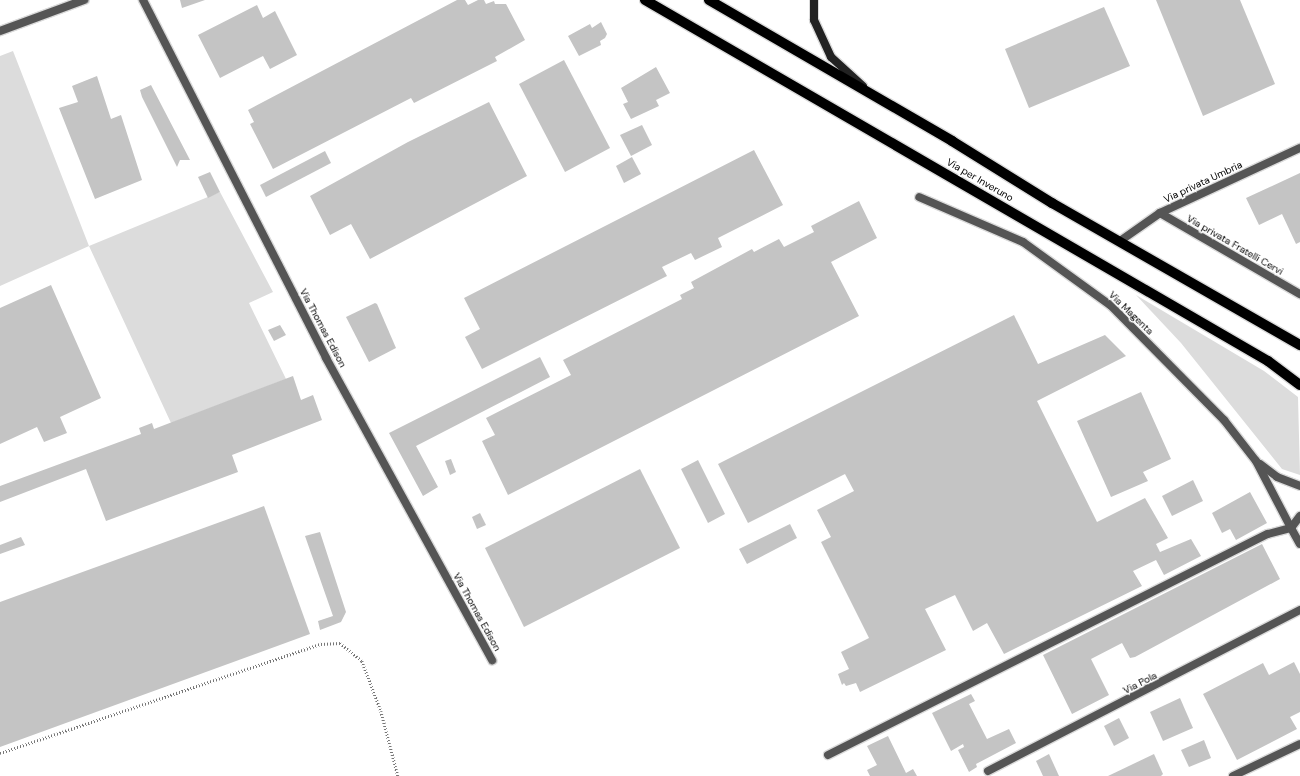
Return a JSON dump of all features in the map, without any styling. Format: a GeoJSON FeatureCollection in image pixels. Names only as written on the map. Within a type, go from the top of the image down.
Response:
{"type":"FeatureCollection","features":[{"type":"Feature","properties":{"kind":"main road","name":"Via per Inveruno"},"geometry":{"type":"LineString","coordinates":[[646,0],[1268,361],[1300,385]]}},
{"type":"Feature","properties":{"kind":"main road","name":"Via per Inveruno"},"geometry":{"type":"LineString","coordinates":[[709,0],[1300,345]]}},
{"type":"Feature","properties":{"kind":"street"},"geometry":{"type":"LineString","coordinates":[[0,31],[84,0]]}},
{"type":"Feature","properties":{"kind":"street","name":"Via Thomas Edison"},"geometry":{"type":"LineString","coordinates":[[143,0],[326,358],[492,660]]}},
{"type":"Feature","properties":{"kind":"street"},"geometry":{"type":"LineString","coordinates":[[814,0],[814,20],[831,57],[872,94]]}},
{"type":"Feature","properties":{"kind":"street","name":"Via privata Umbria"},"geometry":{"type":"LineString","coordinates":[[1120,241],[1160,213],[1300,148]]}},
{"type":"Feature","properties":{"kind":"street","name":"Via Magenta"},"geometry":{"type":"LineString","coordinates":[[919,197],[1023,242],[1110,305],[1224,420],[1256,461],[1300,544]]}},
{"type":"Feature","properties":{"kind":"street","name":"Via privata Fratelli Cervi"},"geometry":{"type":"LineString","coordinates":[[1160,213],[1300,294]]}},
{"type":"Feature","properties":{"kind":"street","name":"Via Magenta"},"geometry":{"type":"LineString","coordinates":[[1256,461],[1277,477],[1300,486]]}},
{"type":"Feature","properties":{"kind":"street"},"geometry":{"type":"LineString","coordinates":[[1291,528],[1300,516]]}},
{"type":"Feature","properties":{"kind":"street"},"geometry":{"type":"LineString","coordinates":[[828,755],[1268,534],[1291,528],[1300,530]]}},
{"type":"Feature","properties":{"kind":"street","name":"Via Pola"},"geometry":{"type":"LineString","coordinates":[[988,771],[1300,610]]}},
{"type":"Feature","properties":{"kind":"street"},"geometry":{"type":"LineString","coordinates":[[1233,776],[1300,744]]}},
{"type":"Feature","properties":{"kind":"path"},"geometry":{"type":"LineString","coordinates":[[0,753],[321,644],[340,643],[362,661],[381,711],[398,776]]}},
{"type":"Feature","properties":{"kind":"shaded area"},"geometry":{"type":"Polygon","coordinates":[[[13,51],[89,246],[0,286],[0,56],[13,51]]]}},
{"type":"Feature","properties":{"kind":"shaded area"},"geometry":{"type":"Polygon","coordinates":[[[220,192],[273,292],[249,303],[286,379],[171,423],[89,246],[220,192]]]}},
{"type":"Feature","properties":{"kind":"shaded area"},"geometry":{"type":"Polygon","coordinates":[[[1136,295],[1264,371],[1298,397],[1300,475],[1282,469],[1181,343],[1136,295]]]}},
{"type":"Feature","properties":{"kind":"building"},"geometry":{"type":"Polygon","coordinates":[[[180,0],[205,0],[182,8],[180,0]]]}},
{"type":"Feature","properties":{"kind":"building"},"geometry":{"type":"Polygon","coordinates":[[[457,0],[465,0],[468,5],[478,0],[484,0],[486,4],[494,1],[495,4],[506,4],[525,40],[495,57],[497,61],[414,103],[411,98],[273,169],[250,124],[254,122],[248,110],[457,0]]]}},
{"type":"Feature","properties":{"kind":"building"},"geometry":{"type":"Polygon","coordinates":[[[1156,0],[1240,0],[1275,84],[1203,116],[1156,0]]]}},
{"type":"Feature","properties":{"kind":"building"},"geometry":{"type":"Polygon","coordinates":[[[257,5],[263,18],[275,11],[297,55],[270,69],[263,56],[220,78],[198,35],[257,5]]]}},
{"type":"Feature","properties":{"kind":"building"},"geometry":{"type":"Polygon","coordinates":[[[1104,7],[1130,66],[1029,108],[1005,49],[1104,7]]]}},
{"type":"Feature","properties":{"kind":"building"},"geometry":{"type":"Polygon","coordinates":[[[601,22],[607,34],[605,38],[600,41],[601,45],[579,56],[568,36],[590,24],[592,28],[601,22]]]}},
{"type":"Feature","properties":{"kind":"building"},"geometry":{"type":"Polygon","coordinates":[[[564,60],[610,148],[565,172],[519,84],[564,60]]]}},
{"type":"Feature","properties":{"kind":"building"},"geometry":{"type":"Polygon","coordinates":[[[656,67],[670,93],[656,100],[659,106],[631,119],[623,104],[628,102],[621,88],[656,67]]]}},
{"type":"Feature","properties":{"kind":"building"},"geometry":{"type":"Polygon","coordinates":[[[97,76],[111,119],[121,115],[142,180],[95,199],[59,108],[78,102],[72,86],[97,76]]]}},
{"type":"Feature","properties":{"kind":"building"},"geometry":{"type":"Polygon","coordinates":[[[151,85],[190,160],[180,160],[177,167],[142,97],[140,90],[151,85]]]}},
{"type":"Feature","properties":{"kind":"building"},"geometry":{"type":"Polygon","coordinates":[[[489,102],[527,176],[370,259],[351,224],[330,235],[310,196],[408,142],[489,102]]]}},
{"type":"Feature","properties":{"kind":"building"},"geometry":{"type":"Polygon","coordinates":[[[642,125],[652,145],[631,156],[620,135],[642,125]]]}},
{"type":"Feature","properties":{"kind":"building"},"geometry":{"type":"Polygon","coordinates":[[[754,150],[783,205],[718,238],[722,247],[695,260],[691,253],[662,267],[667,276],[482,369],[465,337],[480,329],[464,298],[754,150]]]}},
{"type":"Feature","properties":{"kind":"building"},"geometry":{"type":"Polygon","coordinates":[[[325,151],[331,163],[266,197],[260,185],[325,151]]]}},
{"type":"Feature","properties":{"kind":"building"},"geometry":{"type":"Polygon","coordinates":[[[632,157],[641,174],[624,183],[616,166],[632,157]]]}},
{"type":"Feature","properties":{"kind":"building"},"geometry":{"type":"Polygon","coordinates":[[[210,172],[220,192],[208,198],[198,177],[210,172]]]}},
{"type":"Feature","properties":{"kind":"building"},"geometry":{"type":"Polygon","coordinates":[[[1300,173],[1300,242],[1296,244],[1282,214],[1259,225],[1246,198],[1300,173]]]}},
{"type":"Feature","properties":{"kind":"building"},"geometry":{"type":"Polygon","coordinates":[[[859,201],[877,238],[831,262],[859,316],[508,495],[482,441],[495,435],[486,418],[571,375],[563,360],[682,299],[680,295],[694,288],[691,282],[752,249],[754,252],[779,239],[784,247],[814,232],[811,226],[859,201]]]}},
{"type":"Feature","properties":{"kind":"building"},"geometry":{"type":"Polygon","coordinates":[[[51,285],[101,398],[60,417],[67,433],[44,442],[37,427],[0,444],[0,308],[51,285]]]}},
{"type":"Feature","properties":{"kind":"building"},"geometry":{"type":"Polygon","coordinates":[[[375,303],[377,304],[396,348],[369,362],[346,317],[375,303]]]}},
{"type":"Feature","properties":{"kind":"building"},"geometry":{"type":"Polygon","coordinates":[[[1014,315],[1038,364],[1105,335],[1126,356],[1037,401],[1097,522],[1145,498],[1168,538],[1156,544],[1160,552],[1191,539],[1201,556],[1164,575],[1156,560],[1133,571],[1142,586],[1004,654],[987,623],[973,631],[955,595],[925,609],[946,650],[860,692],[856,683],[846,686],[844,683],[842,685],[838,674],[849,669],[841,652],[869,638],[821,542],[831,537],[817,510],[854,491],[845,474],[748,523],[718,464],[1014,315]]]}},
{"type":"Feature","properties":{"kind":"building"},"geometry":{"type":"Polygon","coordinates":[[[280,325],[286,335],[274,341],[268,330],[280,325]]]}},
{"type":"Feature","properties":{"kind":"building"},"geometry":{"type":"Polygon","coordinates":[[[540,357],[550,377],[416,446],[438,487],[423,496],[389,433],[540,357]]]}},
{"type":"Feature","properties":{"kind":"building"},"geometry":{"type":"Polygon","coordinates":[[[293,376],[301,400],[313,395],[322,420],[232,455],[238,472],[106,521],[86,469],[0,502],[0,486],[141,434],[139,428],[152,423],[154,429],[293,376]]]}},
{"type":"Feature","properties":{"kind":"building"},"geometry":{"type":"Polygon","coordinates":[[[1141,392],[1171,459],[1143,472],[1148,481],[1111,497],[1077,421],[1141,392]]]}},
{"type":"Feature","properties":{"kind":"building"},"geometry":{"type":"Polygon","coordinates":[[[451,459],[456,472],[450,475],[445,461],[451,459]]]}},
{"type":"Feature","properties":{"kind":"building"},"geometry":{"type":"Polygon","coordinates":[[[698,460],[725,514],[708,523],[681,469],[698,460]]]}},
{"type":"Feature","properties":{"kind":"building"},"geometry":{"type":"Polygon","coordinates":[[[640,469],[680,548],[524,627],[485,548],[640,469]]]}},
{"type":"Feature","properties":{"kind":"building"},"geometry":{"type":"Polygon","coordinates":[[[1193,480],[1203,501],[1172,516],[1162,496],[1193,480]]]}},
{"type":"Feature","properties":{"kind":"building"},"geometry":{"type":"Polygon","coordinates":[[[1250,492],[1267,523],[1236,540],[1230,529],[1222,533],[1212,513],[1250,492]]]}},
{"type":"Feature","properties":{"kind":"building"},"geometry":{"type":"Polygon","coordinates":[[[264,506],[310,634],[0,747],[0,602],[264,506]]]}},
{"type":"Feature","properties":{"kind":"building"},"geometry":{"type":"Polygon","coordinates":[[[480,513],[486,525],[477,529],[472,517],[480,513]]]}},
{"type":"Feature","properties":{"kind":"building"},"geometry":{"type":"Polygon","coordinates":[[[790,524],[797,538],[747,564],[739,549],[790,524]]]}},
{"type":"Feature","properties":{"kind":"building"},"geometry":{"type":"Polygon","coordinates":[[[320,532],[346,612],[341,622],[320,630],[318,621],[333,616],[305,536],[320,532]]]}},
{"type":"Feature","properties":{"kind":"building"},"geometry":{"type":"Polygon","coordinates":[[[21,537],[25,545],[0,554],[0,545],[21,537]]]}},
{"type":"Feature","properties":{"kind":"building"},"geometry":{"type":"Polygon","coordinates":[[[1262,544],[1280,579],[1135,657],[1130,658],[1122,643],[1091,659],[1109,695],[1072,714],[1043,655],[1262,544]]]}},
{"type":"Feature","properties":{"kind":"building"},"geometry":{"type":"Polygon","coordinates":[[[1294,662],[1300,674],[1300,712],[1290,717],[1297,729],[1237,760],[1203,694],[1263,663],[1269,675],[1294,662]]]}},
{"type":"Feature","properties":{"kind":"building"},"geometry":{"type":"Polygon","coordinates":[[[971,694],[975,701],[969,704],[987,739],[1009,729],[1016,743],[976,764],[977,767],[969,772],[958,750],[964,747],[963,744],[951,751],[932,713],[971,694]]]}},
{"type":"Feature","properties":{"kind":"building"},"geometry":{"type":"Polygon","coordinates":[[[1180,698],[1193,728],[1163,741],[1150,712],[1180,698]]]}},
{"type":"Feature","properties":{"kind":"building"},"geometry":{"type":"Polygon","coordinates":[[[1119,718],[1129,738],[1114,746],[1104,726],[1119,718]]]}},
{"type":"Feature","properties":{"kind":"building"},"geometry":{"type":"Polygon","coordinates":[[[888,736],[906,773],[913,769],[917,776],[870,776],[867,770],[877,765],[867,746],[888,736]]]}},
{"type":"Feature","properties":{"kind":"building"},"geometry":{"type":"Polygon","coordinates":[[[1204,740],[1211,758],[1189,767],[1181,750],[1204,740]]]}},
{"type":"Feature","properties":{"kind":"building"},"geometry":{"type":"Polygon","coordinates":[[[1049,754],[1059,776],[1043,776],[1036,761],[1049,754]]]}},
{"type":"Feature","properties":{"kind":"building"},"geometry":{"type":"Polygon","coordinates":[[[1154,754],[1163,774],[1161,776],[1108,776],[1154,754]]]}}]}
